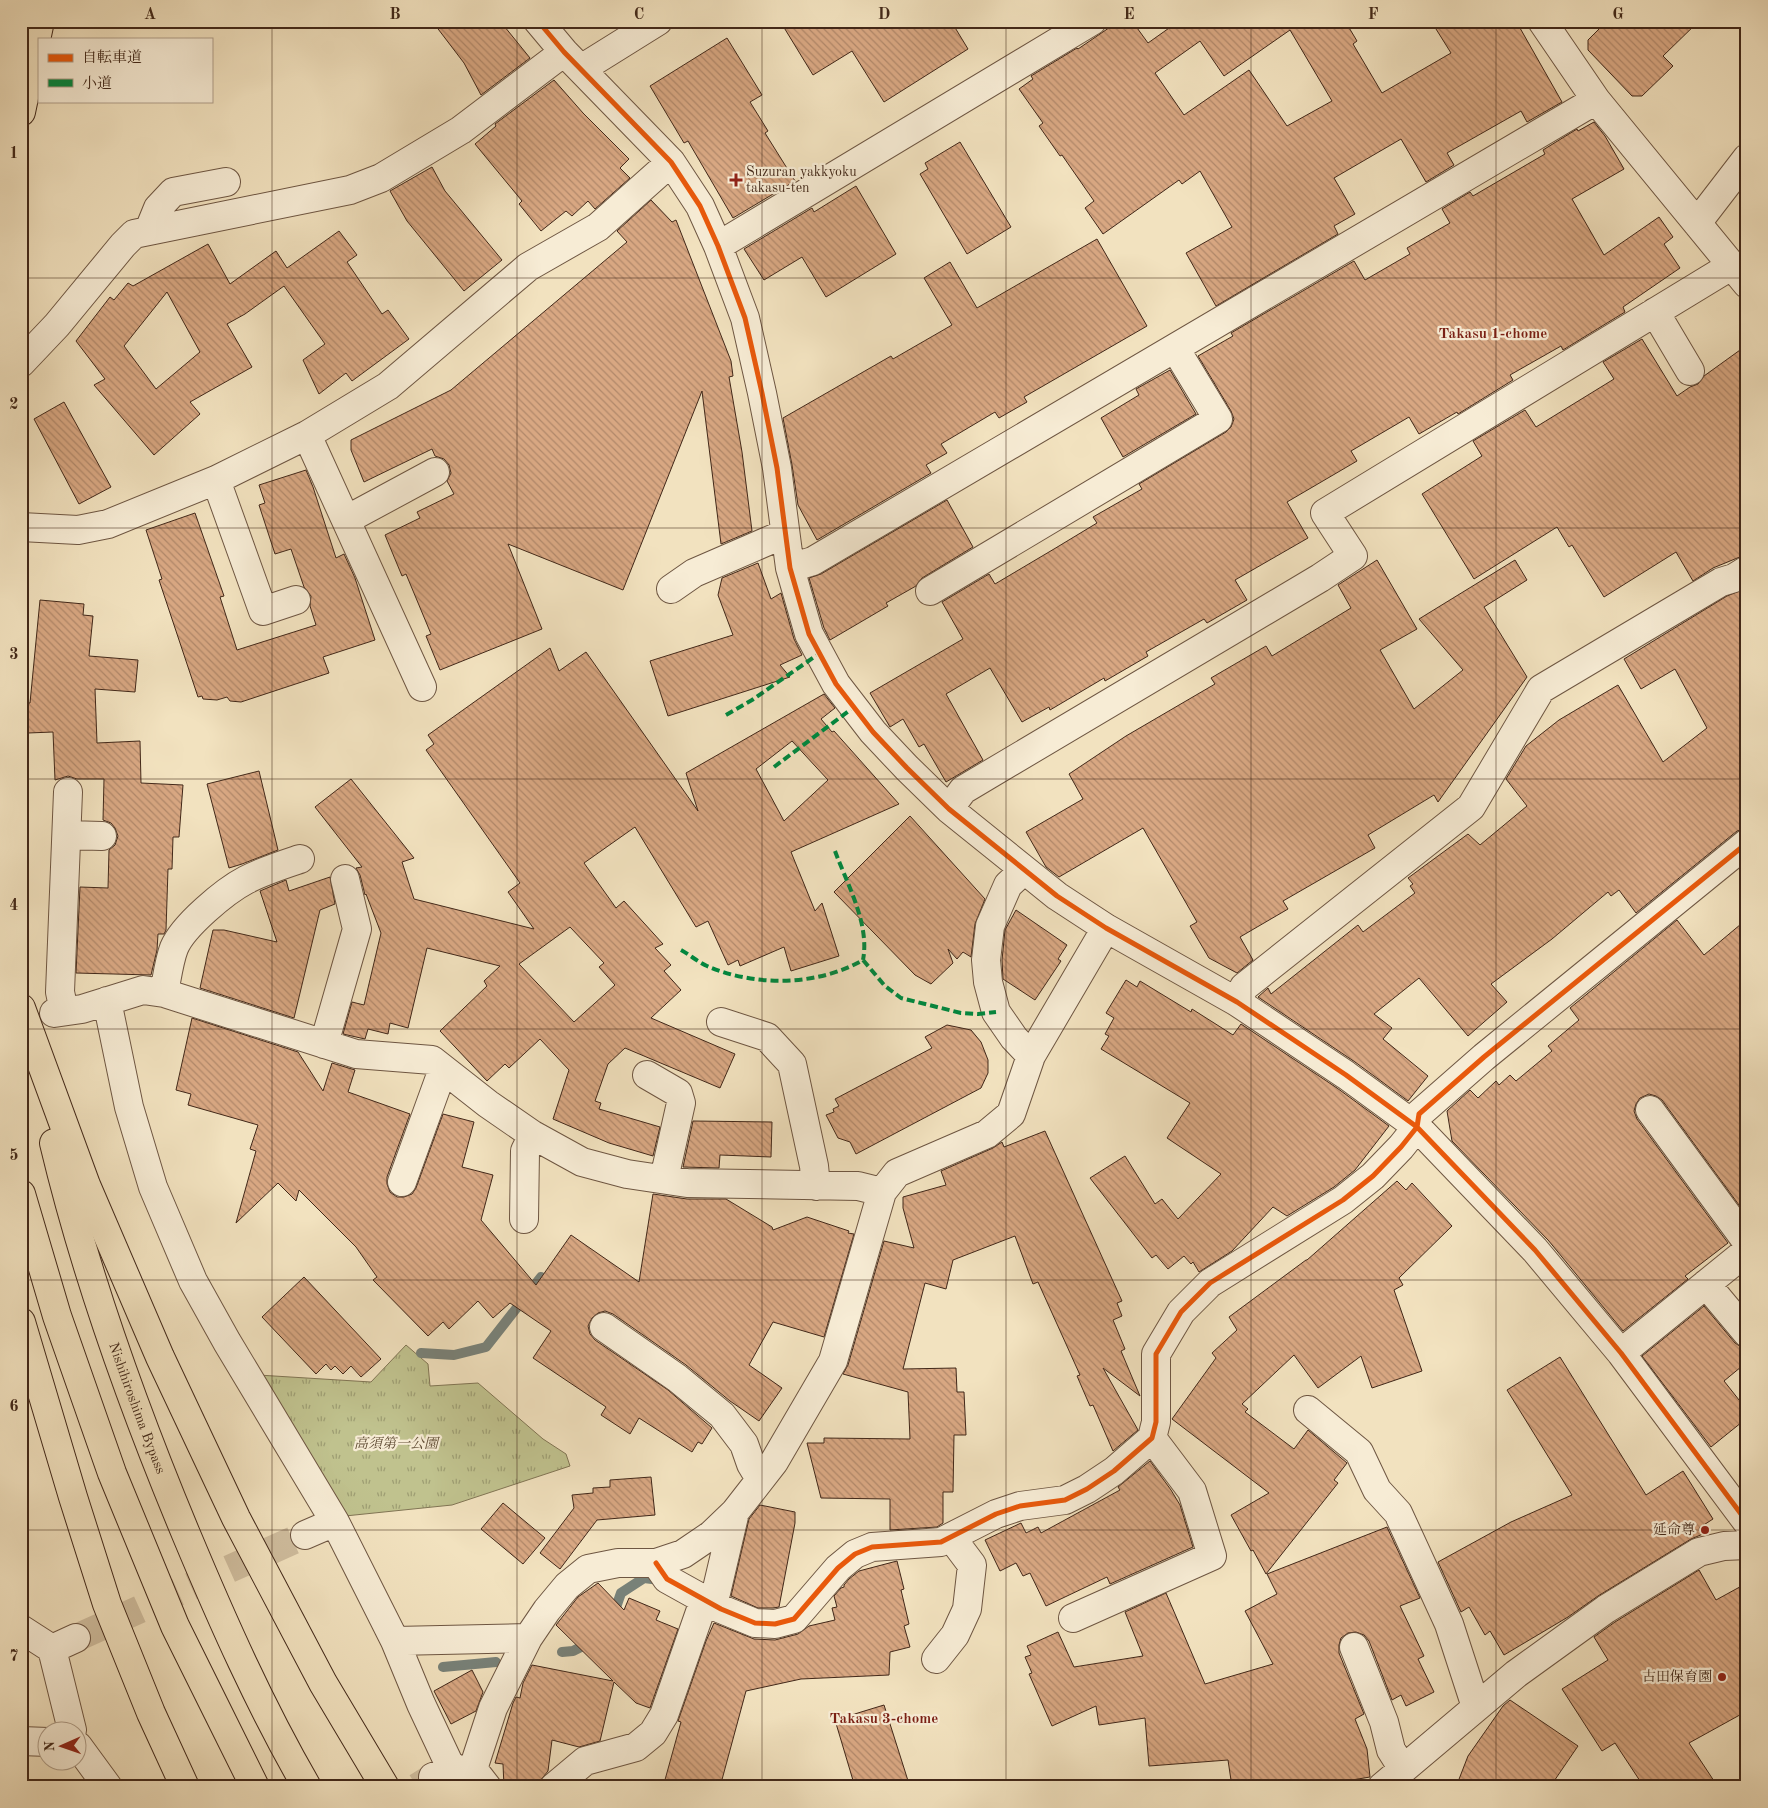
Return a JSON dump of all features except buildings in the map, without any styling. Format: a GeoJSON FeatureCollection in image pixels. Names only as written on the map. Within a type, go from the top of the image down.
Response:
{"type":"FeatureCollection","features":[{"type":"Feature","properties":{"kind":"highway"},"geometry":{"type":"LineString","coordinates":[[21,112],[40,21]]}},
{"type":"Feature","properties":{"kind":"highway"},"geometry":{"type":"LineString","coordinates":[[21,1008],[86,1185],[165,1366],[236,1518],[314,1666],[385,1787]]}},
{"type":"Feature","properties":{"kind":"highway","name":"Nishihiroshima Bypass"},"geometry":{"type":"LineString","coordinates":[[21,1008],[57,1156],[100,1307],[151,1448],[216,1603],[287,1752],[307,1787]]}},
{"type":"Feature","properties":{"kind":"highway"},"geometry":{"type":"LineString","coordinates":[[21,1194],[57,1316],[112,1473],[175,1626],[255,1787]]}},
{"type":"Feature","properties":{"kind":"highway"},"geometry":{"type":"LineString","coordinates":[[21,1322],[73,1497],[108,1604],[151,1713],[185,1787]]}},
{"type":"Feature","properties":{"kind":"street"},"geometry":{"type":"LineString","coordinates":[[538,21],[573,61],[671,162],[700,206],[718,246],[745,318],[777,468],[784,534],[790,568],[809,634],[836,684],[873,732],[949,809],[1057,896],[1106,928],[1237,1002],[1346,1075],[1417,1127],[1536,1250],[1621,1353],[1747,1522]]}},
{"type":"Feature","properties":{"kind":"street"},"geometry":{"type":"LineString","coordinates":[[21,362],[57,325],[134,234],[350,190],[381,178],[573,61],[658,21]]}},
{"type":"Feature","properties":{"kind":"street"},"geometry":{"type":"LineString","coordinates":[[718,246],[1092,21]]}},
{"type":"Feature","properties":{"kind":"street"},"geometry":{"type":"LineString","coordinates":[[949,809],[963,790],[1312,583],[1353,556],[1326,513],[1655,312],[1739,275],[1596,100],[1542,21]]}},
{"type":"Feature","properties":{"kind":"street"},"geometry":{"type":"LineString","coordinates":[[790,568],[813,561],[1596,100]]}},
{"type":"Feature","properties":{"kind":"street"},"geometry":{"type":"LineString","coordinates":[[1697,223],[1747,158]]}},
{"type":"Feature","properties":{"kind":"street"},"geometry":{"type":"LineString","coordinates":[[21,527],[78,530],[108,524],[216,480],[307,435],[388,386],[528,267],[598,227],[671,162]]}},
{"type":"Feature","properties":{"kind":"street"},"geometry":{"type":"LineString","coordinates":[[149,230],[158,208],[173,192],[226,182]]}},
{"type":"Feature","properties":{"kind":"street"},"geometry":{"type":"LineString","coordinates":[[1655,312],[1690,371]]}},
{"type":"Feature","properties":{"kind":"street"},"geometry":{"type":"LineString","coordinates":[[930,591],[1218,419],[1175,348]]}},
{"type":"Feature","properties":{"kind":"street"},"geometry":{"type":"LineString","coordinates":[[307,435],[422,687]]}},
{"type":"Feature","properties":{"kind":"street"},"geometry":{"type":"LineString","coordinates":[[346,520],[435,472]]}},
{"type":"Feature","properties":{"kind":"street"},"geometry":{"type":"LineString","coordinates":[[216,480],[262,611],[296,600]]}},
{"type":"Feature","properties":{"kind":"street"},"geometry":{"type":"LineString","coordinates":[[671,589],[694,573],[784,534]]}},
{"type":"Feature","properties":{"kind":"street"},"geometry":{"type":"LineString","coordinates":[[1237,1002],[1244,987],[1471,807],[1541,688],[1721,582],[1734,578],[1747,570]]}},
{"type":"Feature","properties":{"kind":"street"},"geometry":{"type":"LineString","coordinates":[[68,792],[59,1012],[82,1009],[143,990],[164,993],[356,1054],[432,1060],[533,1136],[582,1162],[627,1174],[696,1183],[858,1186],[882,1192]]}},
{"type":"Feature","properties":{"kind":"street"},"geometry":{"type":"LineString","coordinates":[[66,835],[102,836]]}},
{"type":"Feature","properties":{"kind":"street"},"geometry":{"type":"LineString","coordinates":[[656,1563],[667,1579],[720,1609],[755,1623],[775,1624],[794,1619],[838,1568],[855,1554],[872,1547],[941,1542],[996,1514],[1020,1506],[1065,1500],[1114,1471],[1152,1438],[1156,1422],[1156,1354],[1181,1312],[1210,1283],[1343,1200],[1374,1176],[1417,1127],[1419,1114],[1484,1057],[1747,844]]}},
{"type":"Feature","properties":{"kind":"street"},"geometry":{"type":"LineString","coordinates":[[164,993],[174,948],[181,935],[195,920],[225,894],[244,881],[262,872],[300,859]]}},
{"type":"Feature","properties":{"kind":"street"},"geometry":{"type":"LineString","coordinates":[[1024,870],[1008,885],[990,926],[986,960],[988,982],[996,1012],[1014,1038],[1031,1056]]}},
{"type":"Feature","properties":{"kind":"street"},"geometry":{"type":"LineString","coordinates":[[324,1044],[357,929],[345,879]]}},
{"type":"Feature","properties":{"kind":"street"},"geometry":{"type":"LineString","coordinates":[[461,1776],[528,1638],[546,1610],[567,1586],[588,1570],[618,1563],[656,1563],[684,1554],[711,1535],[735,1512],[774,1462],[833,1361],[882,1192],[897,1173],[987,1134],[1011,1114],[1031,1056],[1106,928]]}},
{"type":"Feature","properties":{"kind":"street"},"geometry":{"type":"LineString","coordinates":[[107,1001],[129,1106],[153,1187],[194,1281],[232,1350],[335,1522],[395,1641],[421,1704],[461,1776]]}},
{"type":"Feature","properties":{"kind":"street"},"geometry":{"type":"LineString","coordinates":[[721,1022],[767,1037],[792,1064],[814,1166],[816,1186]]}},
{"type":"Feature","properties":{"kind":"street"},"geometry":{"type":"LineString","coordinates":[[402,1182],[439,1080],[447,1072]]}},
{"type":"Feature","properties":{"kind":"street"},"geometry":{"type":"LineString","coordinates":[[647,1075],[678,1093],[681,1103],[664,1179]]}},
{"type":"Feature","properties":{"kind":"street"},"geometry":{"type":"LineString","coordinates":[[1650,1110],[1747,1242]]}},
{"type":"Feature","properties":{"kind":"street"},"geometry":{"type":"LineString","coordinates":[[524,1219],[525,1150],[533,1136]]}},
{"type":"Feature","properties":{"kind":"street"},"geometry":{"type":"LineString","coordinates":[[1621,1353],[1747,1251]]}},
{"type":"Feature","properties":{"kind":"street"},"geometry":{"type":"LineString","coordinates":[[1706,1284],[1747,1333]]}},
{"type":"Feature","properties":{"kind":"street"},"geometry":{"type":"LineString","coordinates":[[604,1327],[677,1378],[722,1415],[744,1444],[751,1464],[760,1479]]}},
{"type":"Feature","properties":{"kind":"street"},"geometry":{"type":"LineString","coordinates":[[1308,1410],[1359,1452],[1377,1490],[1398,1513],[1449,1624],[1476,1707]]}},
{"type":"Feature","properties":{"kind":"street"},"geometry":{"type":"LineString","coordinates":[[1073,1618],[1212,1556],[1192,1492],[1152,1438]]}},
{"type":"Feature","properties":{"kind":"street"},"geometry":{"type":"LineString","coordinates":[[554,1787],[585,1761],[636,1747],[653,1734],[664,1715],[700,1612],[716,1593],[735,1512]]}},
{"type":"Feature","properties":{"kind":"street"},"geometry":{"type":"LineString","coordinates":[[305,1535],[335,1522]]}},
{"type":"Feature","properties":{"kind":"street"},"geometry":{"type":"LineString","coordinates":[[936,1659],[955,1635],[967,1609],[972,1566],[951,1537]]}},
{"type":"Feature","properties":{"kind":"street"},"geometry":{"type":"LineString","coordinates":[[1382,1787],[1516,1674],[1606,1609],[1699,1552],[1724,1546],[1747,1545]]}},
{"type":"Feature","properties":{"kind":"street"},"geometry":{"type":"LineString","coordinates":[[21,1629],[52,1649],[70,1720]]}},
{"type":"Feature","properties":{"kind":"street"},"geometry":{"type":"LineString","coordinates":[[52,1649],[76,1638]]}},
{"type":"Feature","properties":{"kind":"street"},"geometry":{"type":"LineString","coordinates":[[395,1641],[528,1638]]}},
{"type":"Feature","properties":{"kind":"street"},"geometry":{"type":"LineString","coordinates":[[1354,1647],[1384,1722],[1391,1750],[1403,1769]]}},
{"type":"Feature","properties":{"kind":"street"},"geometry":{"type":"LineString","coordinates":[[21,1742],[38,1742]]}},
{"type":"Feature","properties":{"kind":"street"},"geometry":{"type":"LineString","coordinates":[[88,1760],[108,1787]]}},
{"type":"Feature","properties":{"kind":"green space","name":"高須第一公園"},"geometry":{"type":"Polygon","coordinates":[[[406,1345],[428,1364],[430,1386],[478,1383],[543,1439],[566,1454],[570,1466],[452,1505],[345,1516],[258,1375],[371,1382],[406,1345]]]}},
{"type":"Feature","properties":{"kind":"waterway"},"geometry":{"type":"LineString","coordinates":[[421,1353],[454,1355],[486,1347],[541,1277]]}},
{"type":"Feature","properties":{"kind":"waterway"},"geometry":{"type":"LineString","coordinates":[[613,1616],[621,1593],[644,1578],[660,1580]]}},
{"type":"Feature","properties":{"kind":"waterway"},"geometry":{"type":"LineString","coordinates":[[562,1652],[573,1651],[591,1642]]}},
{"type":"Feature","properties":{"kind":"waterway"},"geometry":{"type":"LineString","coordinates":[[443,1667],[496,1662]]}},
{"type":"Feature","properties":{"kind":"tunnel"},"geometry":{"type":"LineString","coordinates":[[76,1638],[305,1535]]}},
{"type":"Feature","properties":{"kind":"tunnel"},"geometry":{"type":"LineString","coordinates":[[417,1787],[433,1777]]}},
{"type":"Feature","properties":{"kind":"marked path"},"geometry":{"type":"LineString","coordinates":[[726,715],[752,700],[820,653]]}},
{"type":"Feature","properties":{"kind":"marked path"},"geometry":{"type":"LineString","coordinates":[[774,767],[854,707]]}},
{"type":"Feature","properties":{"kind":"marked path"},"geometry":{"type":"LineString","coordinates":[[835,851],[860,918],[863,932],[863,960]]}},
{"type":"Feature","properties":{"kind":"marked path"},"geometry":{"type":"LineString","coordinates":[[681,950],[704,964],[726,973],[745,978],[766,980],[807,979],[845,969],[863,960],[885,986],[901,998],[961,1013],[996,1012]]}},
{"type":"Feature","properties":{"kind":"cycle path"},"geometry":{"type":"LineString","coordinates":[[538,21],[564,52],[671,162],[700,206],[718,246],[745,318],[777,468],[790,568],[809,634],[836,684],[873,732],[949,809],[1057,896],[1106,928],[1237,1002],[1346,1075],[1417,1127],[1535,1250],[1621,1353],[1747,1522]]}},
{"type":"Feature","properties":{"kind":"cycle path"},"geometry":{"type":"LineString","coordinates":[[656,1563],[667,1579],[721,1609],[755,1623],[775,1624],[794,1619],[838,1568],[855,1554],[872,1547],[941,1542],[996,1514],[1020,1506],[1065,1500],[1087,1489],[1114,1471],[1152,1438],[1156,1422],[1156,1354],[1181,1312],[1210,1283],[1343,1200],[1373,1176],[1417,1127],[1419,1114],[1484,1057],[1747,843]]}},
{"type":"Feature","properties":{"kind":"place","name":"Suzuran yakkyoku takasu-ten"},"geometry":{"type":"Point","coordinates":[736,180]}},
{"type":"Feature","properties":{"kind":"place","name":"延命尊"},"geometry":{"type":"Point","coordinates":[1705,1530]}},
{"type":"Feature","properties":{"kind":"place","name":"古田保育園"},"geometry":{"type":"Point","coordinates":[1722,1677]}},
{"type":"Feature","properties":{"kind":"district","name":"Takasu 1-chome"},"geometry":{"type":"Point","coordinates":[1493,334]}},
{"type":"Feature","properties":{"kind":"district","name":"Takasu 3-chome"},"geometry":{"type":"Point","coordinates":[884,1719]}}]}
